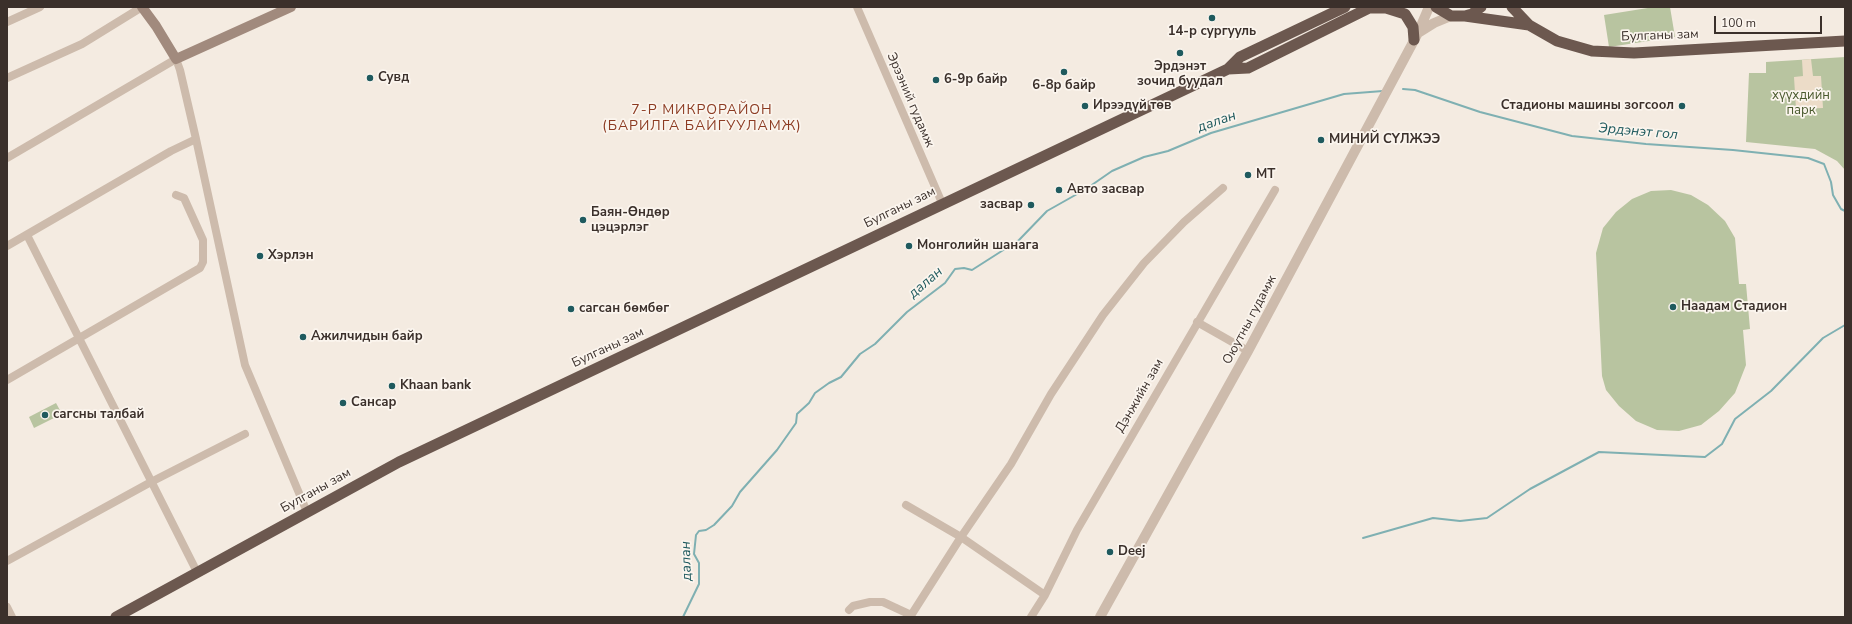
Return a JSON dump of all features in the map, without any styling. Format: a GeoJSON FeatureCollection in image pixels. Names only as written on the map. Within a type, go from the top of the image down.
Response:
{"type":"FeatureCollection","features":[{"type":"Feature","properties":{"kind":"highway","name":"Булганы зам"},"geometry":{"type":"LineString","coordinates":[[116,617],[399,462],[942,203],[1228,69],[1240,57],[1345,7]]}},
{"type":"Feature","properties":{"kind":"highway"},"geometry":{"type":"LineString","coordinates":[[1436,7],[1451,16]]}},
{"type":"Feature","properties":{"kind":"highway"},"geometry":{"type":"LineString","coordinates":[[1465,16],[1472,14],[1481,7]]}},
{"type":"Feature","properties":{"kind":"highway","name":"Булганы зам"},"geometry":{"type":"LineString","coordinates":[[1512,7],[1529,25],[1557,41],[1592,51],[1634,53],[1845,41]]}},
{"type":"Feature","properties":{"kind":"highway","name":"Булганы зам"},"geometry":{"type":"LineString","coordinates":[[1228,69],[1248,68],[1370,8]]}},
{"type":"Feature","properties":{"kind":"highway"},"geometry":{"type":"LineString","coordinates":[[1370,8],[1386,8],[1405,14],[1413,27],[1416,37]]}},
{"type":"Feature","properties":{"kind":"highway","name":"Булганы зам"},"geometry":{"type":"LineString","coordinates":[[1451,16],[1465,16],[1529,25]]}},
{"type":"Feature","properties":{"kind":"main road"},"geometry":{"type":"LineString","coordinates":[[142,7],[156,26],[176,59],[291,7]]}},
{"type":"Feature","properties":{"kind":"street"},"geometry":{"type":"LineString","coordinates":[[7,22],[40,7]]}},
{"type":"Feature","properties":{"kind":"street"},"geometry":{"type":"LineString","coordinates":[[7,78],[82,44],[142,7]]}},
{"type":"Feature","properties":{"kind":"street","name":"Эрээний гудамж"},"geometry":{"type":"LineString","coordinates":[[857,7],[942,203]]}},
{"type":"Feature","properties":{"kind":"street","name":"Оюутны гудамж"},"geometry":{"type":"LineString","coordinates":[[1100,617],[1248,352],[1416,37],[1429,7]]}},
{"type":"Feature","properties":{"kind":"street"},"geometry":{"type":"LineString","coordinates":[[1416,37],[1434,23],[1451,16]]}},
{"type":"Feature","properties":{"kind":"street"},"geometry":{"type":"LineString","coordinates":[[7,158],[176,59],[180,70],[196,139],[245,365],[307,512]]}},
{"type":"Feature","properties":{"kind":"street"},"geometry":{"type":"LineString","coordinates":[[7,246],[171,151],[196,139]]}},
{"type":"Feature","properties":{"kind":"street"},"geometry":{"type":"LineString","coordinates":[[849,610],[853,606],[870,602],[883,602],[911,616],[961,537],[1011,464],[1051,394],[1103,315],[1144,263],[1184,222],[1223,188]]}},
{"type":"Feature","properties":{"kind":"street","name":"Дэнжийн зам"},"geometry":{"type":"LineString","coordinates":[[1031,617],[1045,595],[1077,530],[1275,190]]}},
{"type":"Feature","properties":{"kind":"street"},"geometry":{"type":"LineString","coordinates":[[7,380],[200,268],[203,262],[203,240],[184,198],[176,194]]}},
{"type":"Feature","properties":{"kind":"street"},"geometry":{"type":"LineString","coordinates":[[27,235],[197,572]]}},
{"type":"Feature","properties":{"kind":"street"},"geometry":{"type":"LineString","coordinates":[[1197,322],[1248,352]]}},
{"type":"Feature","properties":{"kind":"street"},"geometry":{"type":"LineString","coordinates":[[7,561],[151,482],[245,434]]}},
{"type":"Feature","properties":{"kind":"street"},"geometry":{"type":"LineString","coordinates":[[906,505],[961,537],[1045,595]]}},
{"type":"Feature","properties":{"kind":"street"},"geometry":{"type":"LineString","coordinates":[[7,607],[12,617]]}},
{"type":"Feature","properties":{"kind":"green space"},"geometry":{"type":"Polygon","coordinates":[[[1654,7],[1670,7],[1675,37],[1609,47],[1604,15],[1654,7]]]}},
{"type":"Feature","properties":{"kind":"green space","name":"хүүхдийн парк"},"geometry":{"type":"Polygon","coordinates":[[[1845,57],[1845,170],[1837,161],[1815,149],[1746,142],[1749,73],[1766,73],[1766,62],[1845,57]]]}},
{"type":"Feature","properties":{"kind":"green space","name":"Наадам Стадион"},"geometry":{"type":"Polygon","coordinates":[[[1671,190],[1691,195],[1708,205],[1725,221],[1735,238],[1739,284],[1746,284],[1750,329],[1743,330],[1746,365],[1735,393],[1719,411],[1701,425],[1679,431],[1657,430],[1636,421],[1619,406],[1606,390],[1602,376],[1596,253],[1603,228],[1616,212],[1632,199],[1651,191],[1671,190]]]}},
{"type":"Feature","properties":{"kind":"green space","name":"сагсны талбай"},"geometry":{"type":"Polygon","coordinates":[[[56,403],[62,414],[34,428],[29,417],[56,403]]]}},
{"type":"Feature","properties":{"kind":"shaded area"},"geometry":{"type":"Polygon","coordinates":[[[1811,59],[1813,76],[1821,76],[1823,108],[1796,109],[1794,77],[1803,76],[1802,60],[1811,59]]]}},
{"type":"Feature","properties":{"kind":"waterway","name":"Эрдэнэт гол"},"geometry":{"type":"LineString","coordinates":[[1403,89],[1415,90],[1480,112],[1572,136],[1808,158],[1824,164],[1831,182],[1833,195],[1841,209],[1845,211]]}},
{"type":"Feature","properties":{"kind":"waterway","name":"далан"},"geometry":{"type":"LineString","coordinates":[[683,617],[699,584],[699,563],[694,554],[696,535],[699,531],[706,530],[714,525],[732,506],[740,492],[777,450],[796,423],[797,414],[809,403],[815,393],[841,377],[860,354],[875,344],[907,312],[945,283],[955,269],[964,268],[972,270],[1019,240],[1047,211],[1086,189],[1112,171],[1144,157],[1168,151],[1211,133],[1344,94],[1383,91]]}},
{"type":"Feature","properties":{"kind":"waterway"},"geometry":{"type":"LineString","coordinates":[[1363,538],[1433,518],[1460,521],[1487,518],[1530,489],[1599,452],[1705,457],[1722,444],[1735,419],[1771,391],[1823,338],[1845,325]]}},
{"type":"Feature","properties":{"kind":"place","name":"14-р сургууль"},"geometry":{"type":"Point","coordinates":[1212,18]}},
{"type":"Feature","properties":{"kind":"place","name":"Эрдэнэт зочид буудал"},"geometry":{"type":"Point","coordinates":[1180,53]}},
{"type":"Feature","properties":{"kind":"place","name":"6-8р байр"},"geometry":{"type":"Point","coordinates":[1064,72]}},
{"type":"Feature","properties":{"kind":"place","name":"Сувд"},"geometry":{"type":"Point","coordinates":[370,78]}},
{"type":"Feature","properties":{"kind":"place","name":"6-9р байр"},"geometry":{"type":"Point","coordinates":[936,80]}},
{"type":"Feature","properties":{"kind":"place","name":"Ирээдүй төв"},"geometry":{"type":"Point","coordinates":[1085,106]}},
{"type":"Feature","properties":{"kind":"place","name":"Стадионы машины зогсоол"},"geometry":{"type":"Point","coordinates":[1682,106]}},
{"type":"Feature","properties":{"kind":"place","name":"МИНИЙ СҮЛЖЭЭ"},"geometry":{"type":"Point","coordinates":[1321,140]}},
{"type":"Feature","properties":{"kind":"place","name":"МТ"},"geometry":{"type":"Point","coordinates":[1248,175]}},
{"type":"Feature","properties":{"kind":"place","name":"Авто засвар"},"geometry":{"type":"Point","coordinates":[1059,190]}},
{"type":"Feature","properties":{"kind":"place","name":"засвар"},"geometry":{"type":"Point","coordinates":[1031,205]}},
{"type":"Feature","properties":{"kind":"place","name":"Баян-Өндөр цэцэрлэг"},"geometry":{"type":"Point","coordinates":[583,220]}},
{"type":"Feature","properties":{"kind":"place","name":"Монголийн шанага"},"geometry":{"type":"Point","coordinates":[909,246]}},
{"type":"Feature","properties":{"kind":"place","name":"Хэрлэн"},"geometry":{"type":"Point","coordinates":[260,256]}},
{"type":"Feature","properties":{"kind":"place","name":"Наадам Стадион"},"geometry":{"type":"Point","coordinates":[1673,307]}},
{"type":"Feature","properties":{"kind":"place","name":"сагсан бөмбөг"},"geometry":{"type":"Point","coordinates":[571,309]}},
{"type":"Feature","properties":{"kind":"place","name":"Ажилчидын байр"},"geometry":{"type":"Point","coordinates":[303,337]}},
{"type":"Feature","properties":{"kind":"place","name":"Khaan bank"},"geometry":{"type":"Point","coordinates":[392,386]}},
{"type":"Feature","properties":{"kind":"place","name":"Сансар"},"geometry":{"type":"Point","coordinates":[343,403]}},
{"type":"Feature","properties":{"kind":"place","name":"сагсны талбай"},"geometry":{"type":"Point","coordinates":[45,415]}},
{"type":"Feature","properties":{"kind":"place","name":"Deej"},"geometry":{"type":"Point","coordinates":[1110,552]}},
{"type":"Feature","properties":{"kind":"district","name":"7-Р МИКРОРАЙОН (БАРИЛГА БАЙГУУЛАМЖ)"},"geometry":{"type":"Point","coordinates":[702,120]}}]}
